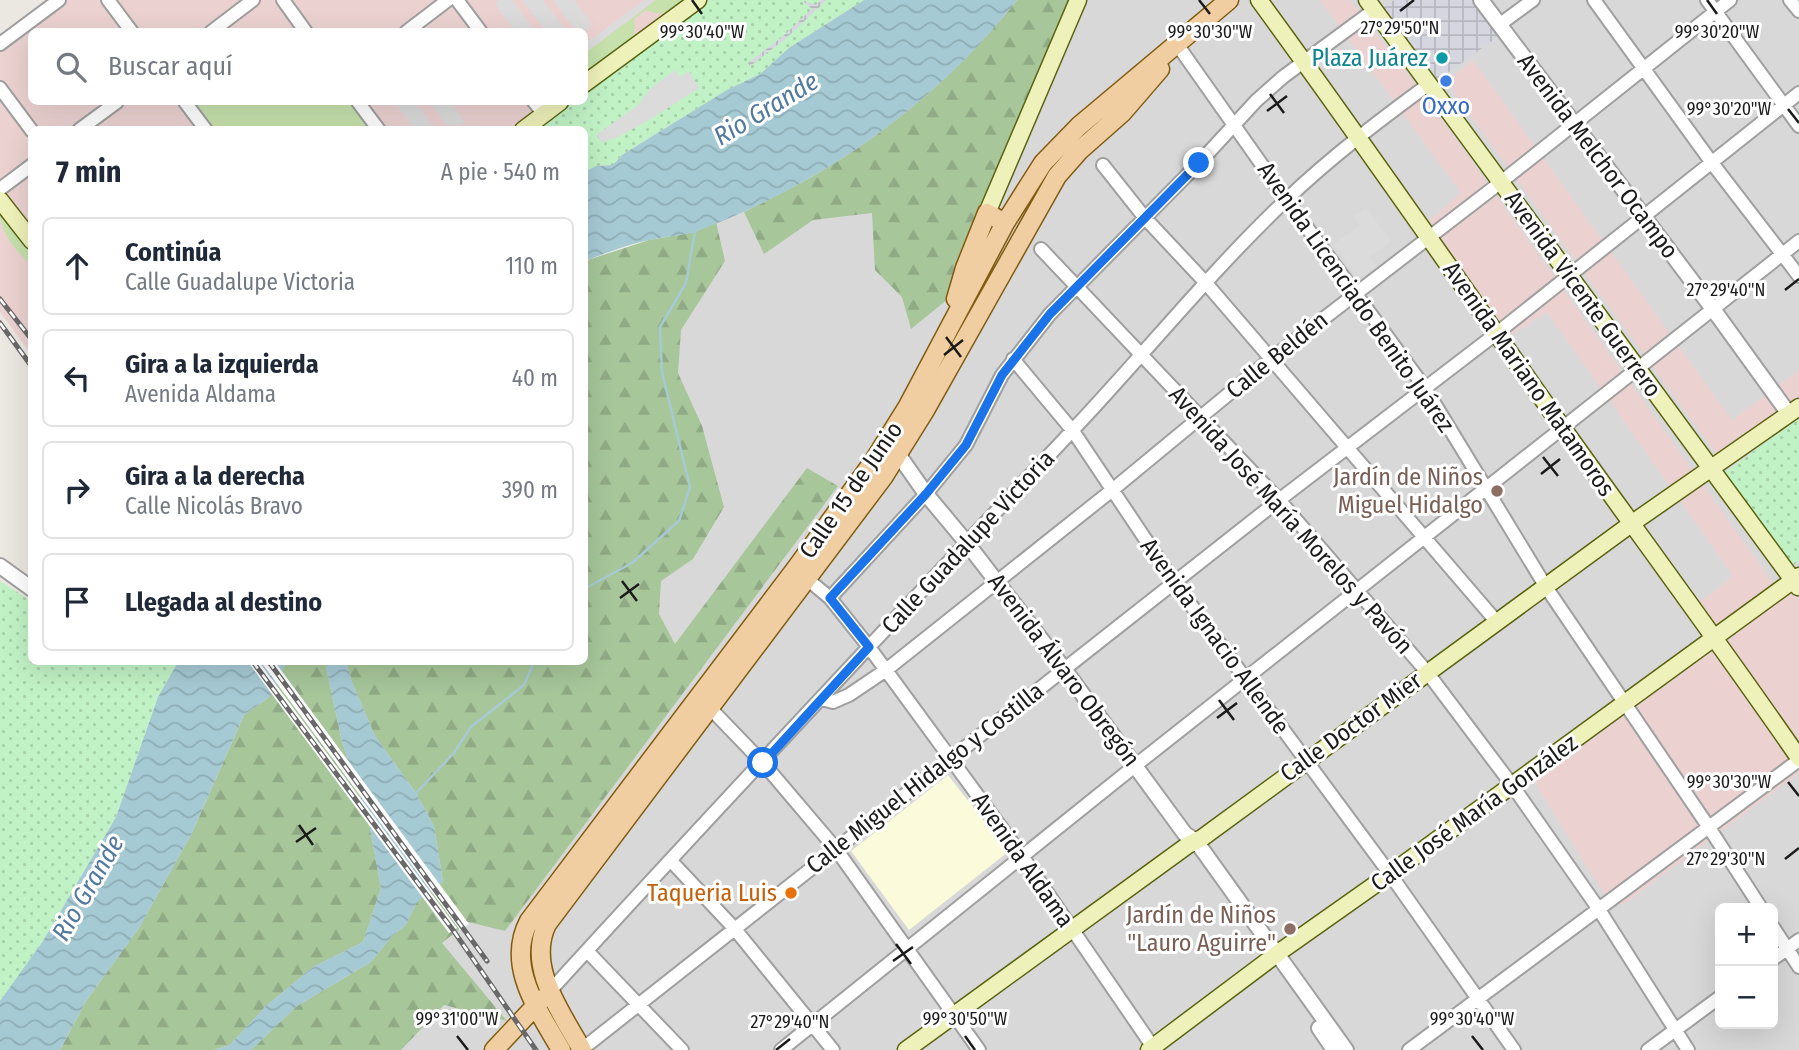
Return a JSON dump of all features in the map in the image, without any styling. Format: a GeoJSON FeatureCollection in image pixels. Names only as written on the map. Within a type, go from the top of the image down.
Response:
{"type":"FeatureCollection","features":[{"type":"Feature","properties":{"kind":"main road"},"geometry":{"type":"LineString","coordinates":[[588,81],[698,0]]}},
{"type":"Feature","properties":{"kind":"main road"},"geometry":{"type":"LineString","coordinates":[[941,383],[951,323],[965,268],[1078,0]]}},
{"type":"Feature","properties":{"kind":"main road","name":"Calle 15 de Junio"},"geometry":{"type":"LineString","coordinates":[[561,1050],[536,1006],[522,972],[520,947],[524,931],[539,906],[709,707],[806,578],[892,449],[951,323],[1033,176],[1062,141],[1176,48],[1229,0]]}},
{"type":"Feature","properties":{"kind":"main road","name":"Calle 15 de Junio"},"geometry":{"type":"LineString","coordinates":[[582,1050],[550,991],[540,954],[544,930],[552,916],[797,567],[941,383],[1057,176],[1079,151],[1122,113],[1176,48],[1239,0]]}},
{"type":"Feature","properties":{"kind":"main road","name":"Avenida Mariano Matamoros"},"geometry":{"type":"LineString","coordinates":[[1259,0],[1359,135],[1563,428],[1715,637],[1799,759]]}},
{"type":"Feature","properties":{"kind":"main road","name":"Avenida Vicente Guerrero"},"geometry":{"type":"LineString","coordinates":[[1376,3],[1429,84],[1710,470],[1797,582]]}},
{"type":"Feature","properties":{"kind":"main road"},"geometry":{"type":"LineString","coordinates":[[526,126],[539,108]]}},
{"type":"Feature","properties":{"kind":"main road"},"geometry":{"type":"LineString","coordinates":[[0,200],[28,236]]}},
{"type":"Feature","properties":{"kind":"main road"},"geometry":{"type":"LineString","coordinates":[[987,213],[1005,223]]}},
{"type":"Feature","properties":{"kind":"main road","name":"Calle Doctor Mier"},"geometry":{"type":"LineString","coordinates":[[906,1050],[1073,930],[1190,840],[1307,760],[1631,524],[1794,411]]}},
{"type":"Feature","properties":{"kind":"main road","name":"Calle José María González"},"geometry":{"type":"LineString","coordinates":[[1152,1049],[1275,956],[1715,637],[1797,582]]}},
{"type":"Feature","properties":{"kind":"main road","name":"Calle Guadalupe Victoria"},"geometry":{"type":"LineString","coordinates":[[494,1050],[550,991]]}},
{"type":"Feature","properties":{"kind":"street"},"geometry":{"type":"LineString","coordinates":[[0,44],[59,0]]}},
{"type":"Feature","properties":{"kind":"street"},"geometry":{"type":"LineString","coordinates":[[108,0],[129,28]]}},
{"type":"Feature","properties":{"kind":"street"},"geometry":{"type":"LineString","coordinates":[[216,28],[253,0]]}},
{"type":"Feature","properties":{"kind":"street"},"geometry":{"type":"LineString","coordinates":[[283,0],[303,28]]}},
{"type":"Feature","properties":{"kind":"street"},"geometry":{"type":"LineString","coordinates":[[411,28],[448,0]]}},
{"type":"Feature","properties":{"kind":"street"},"geometry":{"type":"LineString","coordinates":[[457,0],[478,28]]}},
{"type":"Feature","properties":{"kind":"street","name":"Avenida Melchor Ocampo"},"geometry":{"type":"LineString","coordinates":[[1482,0],[1713,309],[1794,411]]}},
{"type":"Feature","properties":{"kind":"street"},"geometry":{"type":"LineString","coordinates":[[1499,24],[1534,0]]}},
{"type":"Feature","properties":{"kind":"street"},"geometry":{"type":"LineString","coordinates":[[1594,0],[1712,163],[1799,276]]}},
{"type":"Feature","properties":{"kind":"street"},"geometry":{"type":"LineString","coordinates":[[1707,0],[1799,126]]}},
{"type":"Feature","properties":{"kind":"street","name":"Calle Beldén"},"geometry":{"type":"LineString","coordinates":[[822,699],[833,702],[849,695],[886,670],[1111,491],[1271,359],[1501,182],[1730,0]]}},
{"type":"Feature","properties":{"kind":"street"},"geometry":{"type":"LineString","coordinates":[[1790,0],[1799,11]]}},
{"type":"Feature","properties":{"kind":"street"},"geometry":{"type":"LineString","coordinates":[[830,598],[926,494],[966,445],[989,396],[1013,359],[1078,285],[1265,93],[1376,3]]}},
{"type":"Feature","properties":{"kind":"street","name":"Avenida Licenciado Benito Juárez"},"geometry":{"type":"LineString","coordinates":[[1176,48],[1234,123],[1286,199],[1425,388],[1546,587],[1758,903]]}},
{"type":"Feature","properties":{"kind":"street","name":"Calle Guadalupe Victoria"},"geometry":{"type":"LineString","coordinates":[[550,991],[966,542],[1073,431],[1205,282],[1286,199],[1359,135],[1429,84]]}},
{"type":"Feature","properties":{"kind":"street"},"geometry":{"type":"LineString","coordinates":[[0,88],[28,126]]}},
{"type":"Feature","properties":{"kind":"street","name":"Calle Miguel Hidalgo y Costilla"},"geometry":{"type":"LineString","coordinates":[[582,1050],[1064,668],[1497,334],[1799,93]]}},
{"type":"Feature","properties":{"kind":"street"},"geometry":{"type":"LineString","coordinates":[[84,126],[113,105]]}},
{"type":"Feature","properties":{"kind":"street"},"geometry":{"type":"LineString","coordinates":[[187,105],[203,126]]}},
{"type":"Feature","properties":{"kind":"street"},"geometry":{"type":"LineString","coordinates":[[360,105],[376,126]]}},
{"type":"Feature","properties":{"kind":"street"},"geometry":{"type":"LineString","coordinates":[[1103,165],[1145,218],[1205,282],[1496,621]]}},
{"type":"Feature","properties":{"kind":"street"},"geometry":{"type":"LineString","coordinates":[[0,189],[28,168]]}},
{"type":"Feature","properties":{"kind":"street"},"geometry":{"type":"LineString","coordinates":[[781,1050],[1136,765],[1799,241]]}},
{"type":"Feature","properties":{"kind":"street","name":"Avenida José María Morelos y Pavón"},"geometry":{"type":"LineString","coordinates":[[1041,249],[1279,500],[1427,672],[1512,785],[1598,908],[1688,1050]]}},
{"type":"Feature","properties":{"kind":"street","name":"Avenida Ignacio Allende"},"geometry":{"type":"LineString","coordinates":[[1013,359],[1073,431],[1174,582],[1390,874],[1514,1050]]}},
{"type":"Feature","properties":{"kind":"street","name":"Avenida Álvaro Obregón"},"geometry":{"type":"LineString","coordinates":[[892,449],[1064,668],[1346,1050]]}},
{"type":"Feature","properties":{"kind":"street"},"geometry":{"type":"LineString","coordinates":[[0,566],[28,586]]}},
{"type":"Feature","properties":{"kind":"street","name":"Avenida Aldama"},"geometry":{"type":"LineString","coordinates":[[806,578],[830,598],[886,670],[1022,856],[1152,1049]]}},
{"type":"Feature","properties":{"kind":"street"},"geometry":{"type":"LineString","coordinates":[[709,707],[763,763],[836,849],[979,1050]]}},
{"type":"Feature","properties":{"kind":"street"},"geometry":{"type":"LineString","coordinates":[[1409,1050],[1799,759]]}},
{"type":"Feature","properties":{"kind":"street"},"geometry":{"type":"LineString","coordinates":[[671,861],[734,929],[833,1050]]}},
{"type":"Feature","properties":{"kind":"street"},"geometry":{"type":"LineString","coordinates":[[1778,934],[1799,967]]}},
{"type":"Feature","properties":{"kind":"street"},"geometry":{"type":"LineString","coordinates":[[1778,955],[1799,940]]}},
{"type":"Feature","properties":{"kind":"street"},"geometry":{"type":"LineString","coordinates":[[587,951],[682,1050]]}},
{"type":"Feature","properties":{"kind":"street","name":"Avenida Álvaro Obregón"},"geometry":{"type":"LineString","coordinates":[[1275,956],[1334,1050]]}},
{"type":"Feature","properties":{"kind":"street"},"geometry":{"type":"LineString","coordinates":[[1648,1050],[1715,1001]]}},
{"type":"Feature","properties":{"kind":"shaded area"},"geometry":{"type":"Polygon","coordinates":[[[59,0],[864,0],[748,78],[622,155],[588,171],[588,126],[28,126],[28,350],[0,312],[0,44],[59,0]]]}},
{"type":"Feature","properties":{"kind":"shaded area"},"geometry":{"type":"Polygon","coordinates":[[[498,0],[512,0],[533,28],[513,28],[495,4],[498,0]]]}},
{"type":"Feature","properties":{"kind":"shaded area"},"geometry":{"type":"Polygon","coordinates":[[[522,0],[543,0],[564,28],[544,28],[522,0]]]}},
{"type":"Feature","properties":{"kind":"shaded area"},"geometry":{"type":"Polygon","coordinates":[[[553,0],[574,0],[592,24],[588,29],[574,28],[553,0]]]}},
{"type":"Feature","properties":{"kind":"shaded area"},"geometry":{"type":"Polygon","coordinates":[[[644,0],[656,0],[588,51],[588,42],[644,0]]]}},
{"type":"Feature","properties":{"kind":"shaded area"},"geometry":{"type":"Polygon","coordinates":[[[802,0],[815,5],[827,0],[784,40],[750,66],[748,63],[812,9],[802,0]]]}},
{"type":"Feature","properties":{"kind":"shaded area"},"geometry":{"type":"Polygon","coordinates":[[[1017,0],[1799,0],[1799,1050],[60,1050],[285,665],[588,665],[588,260],[695,232],[716,222],[1002,19],[1017,0]]]}},
{"type":"Feature","properties":{"kind":"shaded area"},"geometry":{"type":"Polygon","coordinates":[[[1320,0],[1350,0],[1431,104],[1774,584],[1711,628],[1696,605],[1733,576],[1547,312],[1507,338],[1424,225],[1461,193],[1320,0]]]}},
{"type":"Feature","properties":{"kind":"shaded area","name":"Plaza Juárez"},"geometry":{"type":"Polygon","coordinates":[[[1394,0],[1474,0],[1500,35],[1435,82],[1381,9],[1394,0]]]}},
{"type":"Feature","properties":{"kind":"shaded area"},"geometry":{"type":"Polygon","coordinates":[[[1473,60],[1732,420],[1799,370],[1799,396],[1717,455],[1446,82],[1473,60]]]}},
{"type":"Feature","properties":{"kind":"shaded area"},"geometry":{"type":"Polygon","coordinates":[[[675,70],[680,77],[689,71],[699,88],[649,120],[618,137],[602,142],[596,135],[638,105],[650,89],[675,70]]]}},
{"type":"Feature","properties":{"kind":"shaded area"},"geometry":{"type":"Polygon","coordinates":[[[396,105],[417,105],[433,126],[413,126],[396,105]]]}},
{"type":"Feature","properties":{"kind":"shaded area"},"geometry":{"type":"Polygon","coordinates":[[[432,105],[452,105],[465,122],[459,126],[448,126],[432,105]]]}},
{"type":"Feature","properties":{"kind":"shaded area"},"geometry":{"type":"Polygon","coordinates":[[[1366,208],[1391,241],[1370,256],[1376,266],[1359,279],[1333,245],[1360,225],[1354,217],[1366,208]]]}},
{"type":"Feature","properties":{"kind":"shaded area"},"geometry":{"type":"Polygon","coordinates":[[[1799,586],[1799,773],[1623,905],[1605,895],[1534,782],[1799,586]]]}},
{"type":"Feature","properties":{"kind":"shaded area"},"geometry":{"type":"Polygon","coordinates":[[[948,775],[1008,852],[909,930],[851,851],[948,775]]]}},
{"type":"Feature","properties":{"kind":"green space"},"geometry":{"type":"Polygon","coordinates":[[[656,0],[687,0],[668,12],[646,10],[634,19],[632,40],[588,75],[588,51],[656,0]]]}},
{"type":"Feature","properties":{"kind":"green space"},"geometry":{"type":"Polygon","coordinates":[[[710,0],[864,0],[789,48],[760,74],[727,90],[622,155],[613,165],[601,165],[588,171],[588,126],[541,126],[570,105],[588,105],[588,91],[710,0]]]}},
{"type":"Feature","properties":{"kind":"green space"},"geometry":{"type":"Polygon","coordinates":[[[1017,0],[1070,0],[948,299],[911,329],[902,297],[875,270],[872,213],[813,220],[764,254],[744,212],[815,175],[871,139],[949,74],[996,26],[1017,0]]]}},
{"type":"Feature","properties":{"kind":"green space"},"geometry":{"type":"Polygon","coordinates":[[[193,105],[354,105],[371,126],[210,126],[193,105]]]}},
{"type":"Feature","properties":{"kind":"green space"},"geometry":{"type":"Polygon","coordinates":[[[0,212],[28,247],[28,262],[15,248],[1,220],[0,212]]]}},
{"type":"Feature","properties":{"kind":"green space"},"geometry":{"type":"Polygon","coordinates":[[[716,222],[725,261],[681,330],[678,373],[702,426],[724,507],[693,559],[661,581],[659,614],[675,644],[807,468],[838,486],[505,931],[468,922],[442,943],[507,1021],[444,1005],[401,1050],[251,1050],[297,1006],[371,962],[393,935],[405,926],[417,902],[443,882],[434,826],[416,793],[375,736],[347,665],[588,665],[588,260],[649,240],[695,232],[716,222]]]}},
{"type":"Feature","properties":{"kind":"green space"},"geometry":{"type":"Polygon","coordinates":[[[1799,418],[1799,561],[1792,566],[1724,473],[1799,418]]]}},
{"type":"Feature","properties":{"kind":"green space"},"geometry":{"type":"Polygon","coordinates":[[[0,581],[28,599],[28,665],[176,665],[158,697],[116,817],[43,941],[0,1001],[0,581]]]}},
{"type":"Feature","properties":{"kind":"green space"},"geometry":{"type":"Polygon","coordinates":[[[284,665],[326,665],[342,742],[369,823],[381,888],[363,942],[313,967],[266,1006],[230,1045],[214,1050],[60,1050],[86,1001],[139,928],[191,835],[244,715],[268,698],[284,665]]]}},
{"type":"Feature","properties":{"kind":"water","name":"Rio Grande"},"geometry":{"type":"Polygon","coordinates":[[[864,0],[1017,0],[985,38],[913,107],[831,165],[788,190],[697,231],[634,244],[588,260],[588,170],[596,166],[613,165],[622,155],[727,90],[760,74],[789,48],[864,0]]]}},
{"type":"Feature","properties":{"kind":"water","name":"Rio Grande"},"geometry":{"type":"Polygon","coordinates":[[[176,665],[285,665],[274,691],[244,715],[191,835],[139,928],[86,1001],[60,1050],[0,1050],[0,1001],[43,941],[116,817],[158,697],[176,665]]]}},
{"type":"Feature","properties":{"kind":"water"},"geometry":{"type":"Polygon","coordinates":[[[326,665],[347,665],[375,736],[416,793],[434,826],[443,882],[417,902],[405,926],[393,935],[371,962],[297,1006],[251,1050],[215,1050],[230,1045],[266,1006],[313,967],[363,942],[381,888],[369,823],[342,742],[326,665]]]}},
{"type":"Feature","properties":{"kind":"pier"},"geometry":{"type":"Polygon","coordinates":[[[250,665],[261,665],[457,928],[449,933],[250,665]]]}},
{"type":"Feature","properties":{"kind":"pier"},"geometry":{"type":"Polygon","coordinates":[[[263,665],[277,665],[469,924],[460,930],[263,665]]]}},
{"type":"Feature","properties":{"kind":"waterway"},"geometry":{"type":"LineString","coordinates":[[588,587],[632,563],[679,521],[690,487],[662,372],[660,327],[686,283],[695,231]]}},
{"type":"Feature","properties":{"kind":"waterway"},"geometry":{"type":"LineString","coordinates":[[416,793],[453,754],[471,727],[524,685],[533,665]]}},
{"type":"Feature","properties":{"kind":"railway"},"geometry":{"type":"LineString","coordinates":[[0,299],[28,335]]}},
{"type":"Feature","properties":{"kind":"railway"},"geometry":{"type":"LineString","coordinates":[[0,323],[28,362]]}},
{"type":"Feature","properties":{"kind":"railway"},"geometry":{"type":"LineString","coordinates":[[255,665],[453,930],[536,1050]]}},
{"type":"Feature","properties":{"kind":"railway"},"geometry":{"type":"LineString","coordinates":[[271,665],[487,961]]}},
{"type":"Feature","properties":{"kind":"place","name":"Plaza Juárez"},"geometry":{"type":"Point","coordinates":[1442,58]}},
{"type":"Feature","properties":{"kind":"place","name":"Oxxo"},"geometry":{"type":"Point","coordinates":[1446,81]}},
{"type":"Feature","properties":{"kind":"place","name":"Jardín de Niños Miguel Hidalgo"},"geometry":{"type":"Point","coordinates":[1497,491]}},
{"type":"Feature","properties":{"kind":"place","name":"Taqueria Luis"},"geometry":{"type":"Point","coordinates":[791,893]}},
{"type":"Feature","properties":{"kind":"place","name":"Jardín de Niños \"Lauro Aguirre\""},"geometry":{"type":"Point","coordinates":[1290,929]}},
{"type":"Feature","properties":{"kind":"route"},"geometry":{"type":"LineString","coordinates":[[763,763],[869,647],[830,598],[926,494],[966,445],[1002,375],[1050,314],[1199,163]]}}]}
